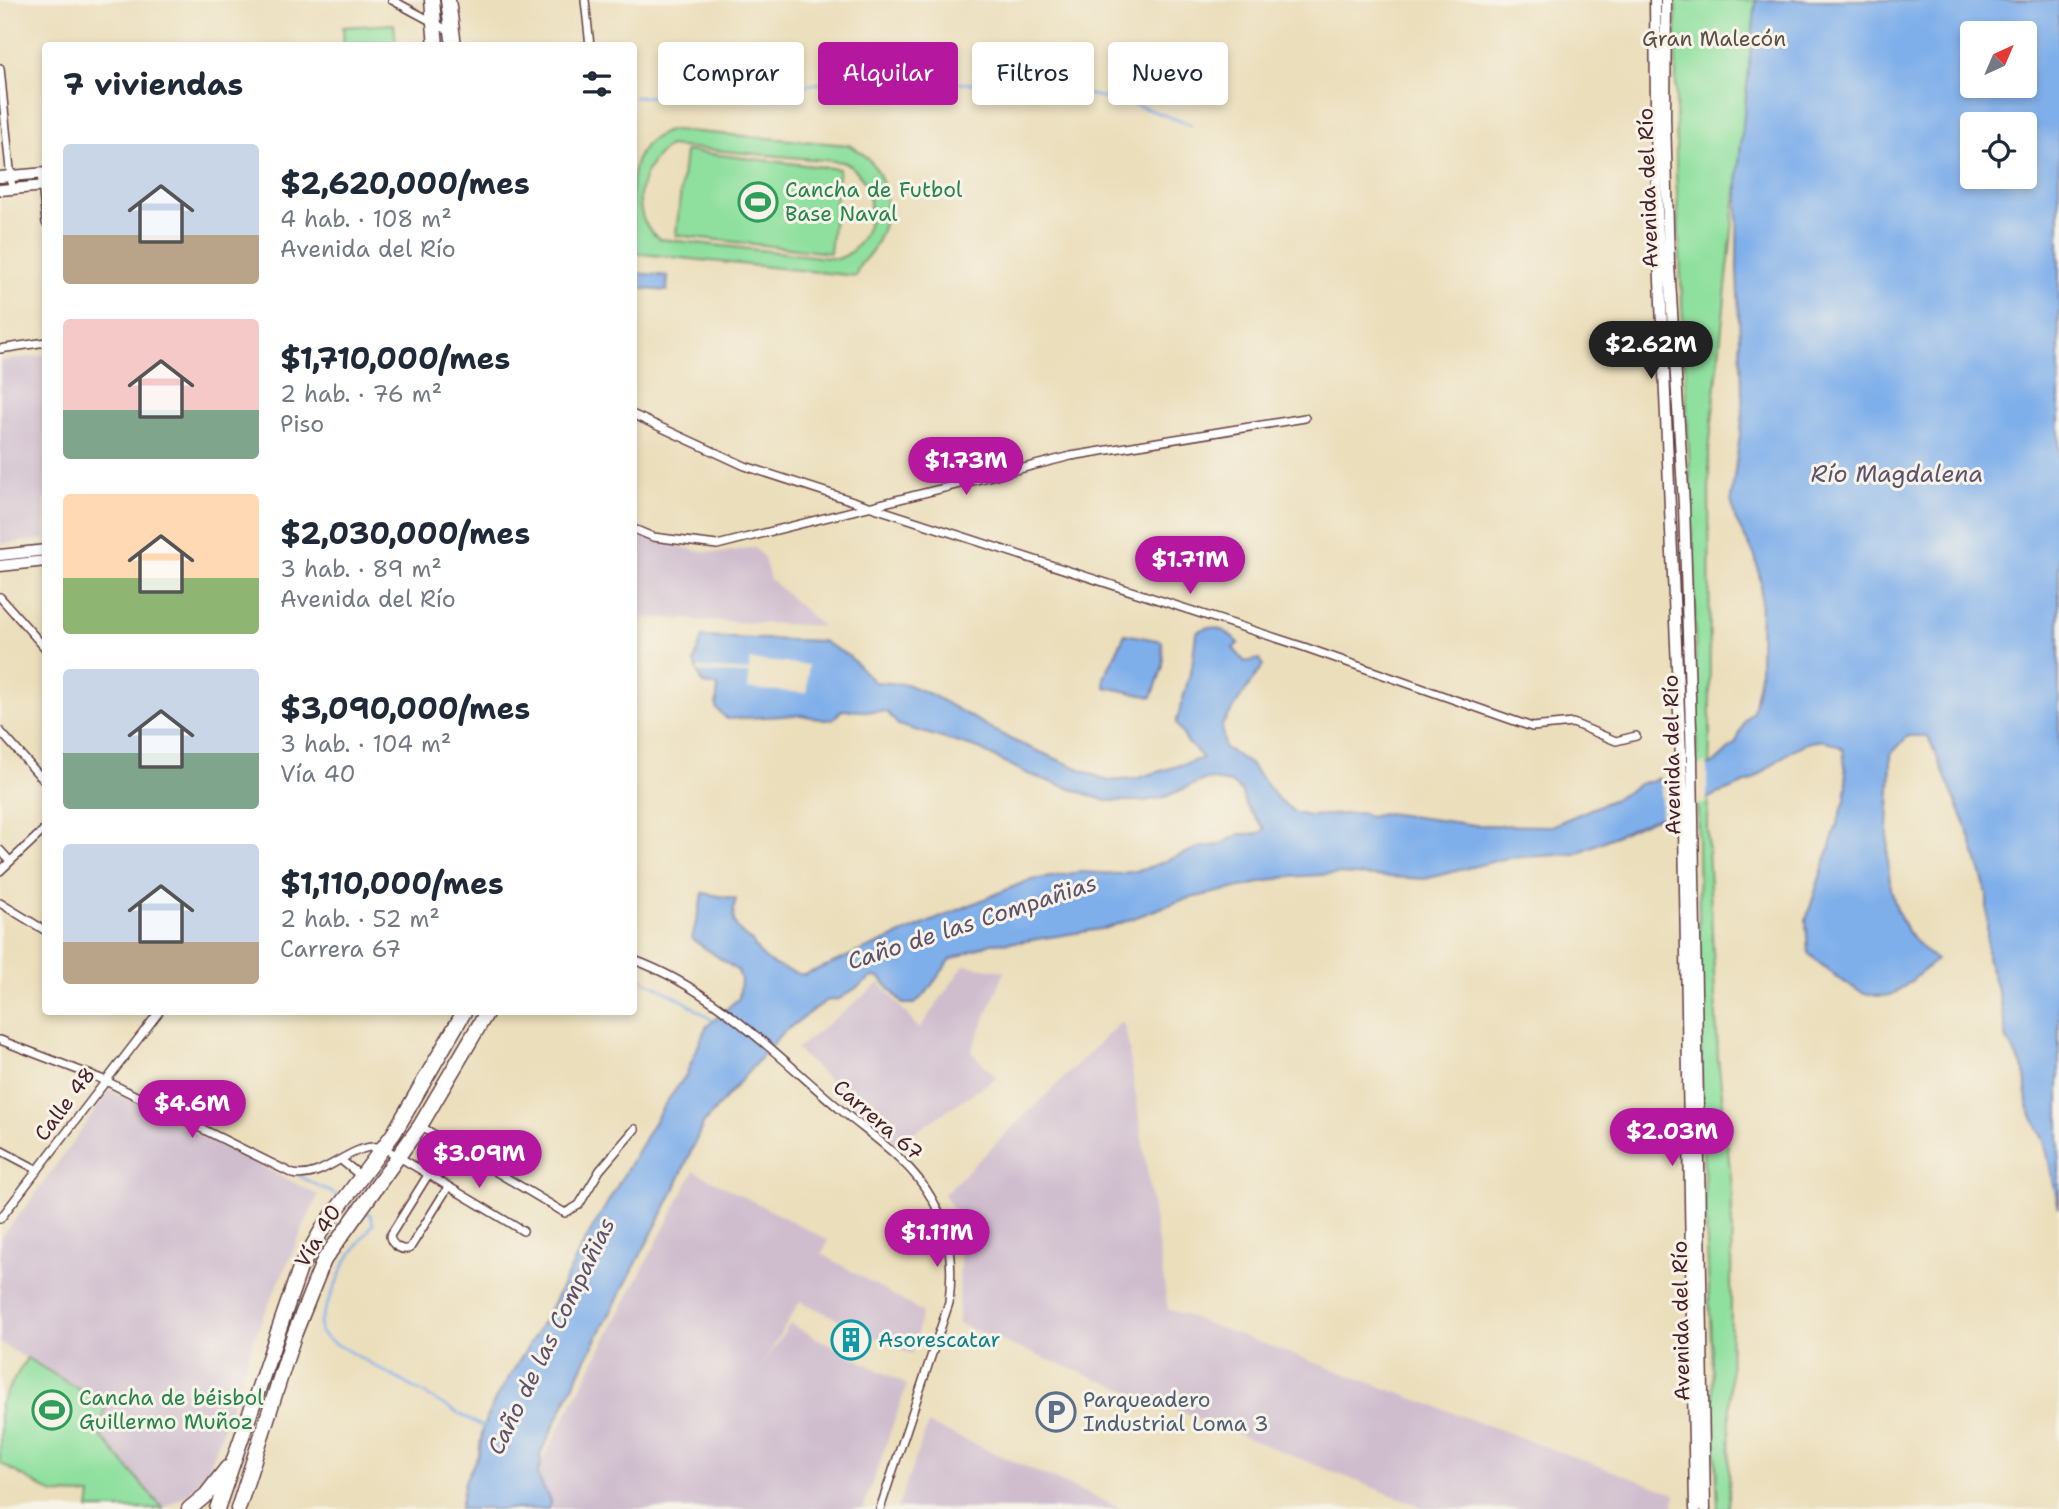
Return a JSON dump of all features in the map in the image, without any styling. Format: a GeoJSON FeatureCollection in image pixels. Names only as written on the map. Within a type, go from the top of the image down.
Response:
{"type":"FeatureCollection","features":[{"type":"Feature","properties":{"kind":"highway"},"geometry":{"type":"LineString","coordinates":[[432,0],[436,42]]}},
{"type":"Feature","properties":{"kind":"highway"},"geometry":{"type":"LineString","coordinates":[[448,0],[453,39]]}},
{"type":"Feature","properties":{"kind":"highway","name":"Vía 40"},"geometry":{"type":"LineString","coordinates":[[217,1509],[277,1327],[300,1268],[335,1213],[384,1148],[462,1015]]}},
{"type":"Feature","properties":{"kind":"highway","name":"Vía 40"},"geometry":{"type":"LineString","coordinates":[[238,1509],[294,1335],[324,1260],[420,1126],[485,1015]]}},
{"type":"Feature","properties":{"kind":"highway"},"geometry":{"type":"LineString","coordinates":[[277,1327],[294,1335]]}},
{"type":"Feature","properties":{"kind":"highway"},"geometry":{"type":"LineString","coordinates":[[190,1509],[218,1480],[238,1449]]}},
{"type":"Feature","properties":{"kind":"main road","name":"Avenida del Río"},"geometry":{"type":"LineString","coordinates":[[1655,0],[1657,212],[1687,762]]}},
{"type":"Feature","properties":{"kind":"main road","name":"Avenida del Río"},"geometry":{"type":"LineString","coordinates":[[1666,0],[1665,116],[1669,250],[1684,505],[1687,762],[1705,1509]]}},
{"type":"Feature","properties":{"kind":"main road"},"geometry":{"type":"LineString","coordinates":[[5,176],[42,173]]}},
{"type":"Feature","properties":{"kind":"main road"},"geometry":{"type":"LineString","coordinates":[[6,190],[42,186]]}},
{"type":"Feature","properties":{"kind":"main road"},"geometry":{"type":"LineString","coordinates":[[0,555],[42,550]]}},
{"type":"Feature","properties":{"kind":"main road"},"geometry":{"type":"LineString","coordinates":[[0,566],[42,561]]}},
{"type":"Feature","properties":{"kind":"main road","name":"Avenida del Río"},"geometry":{"type":"LineString","coordinates":[[1689,826],[1695,1509]]}},
{"type":"Feature","properties":{"kind":"street"},"geometry":{"type":"LineString","coordinates":[[392,0],[434,24],[453,39]]}},
{"type":"Feature","properties":{"kind":"street"},"geometry":{"type":"LineString","coordinates":[[585,0],[590,42]]}},
{"type":"Feature","properties":{"kind":"street"},"geometry":{"type":"LineString","coordinates":[[0,68],[6,190]]}},
{"type":"Feature","properties":{"kind":"street"},"geometry":{"type":"LineString","coordinates":[[0,349],[42,343]]}},
{"type":"Feature","properties":{"kind":"street"},"geometry":{"type":"LineString","coordinates":[[637,416],[733,461],[1304,647],[1532,727],[1573,723],[1616,741],[1636,736]]}},
{"type":"Feature","properties":{"kind":"street"},"geometry":{"type":"LineString","coordinates":[[637,530],[666,539],[717,545],[1072,456],[1305,418]]}},
{"type":"Feature","properties":{"kind":"street"},"geometry":{"type":"LineString","coordinates":[[0,575],[12,565]]}},
{"type":"Feature","properties":{"kind":"street"},"geometry":{"type":"LineString","coordinates":[[0,597],[42,644]]}},
{"type":"Feature","properties":{"kind":"street"},"geometry":{"type":"LineString","coordinates":[[0,731],[42,778]]}},
{"type":"Feature","properties":{"kind":"street"},"geometry":{"type":"LineString","coordinates":[[0,871],[42,832]]}},
{"type":"Feature","properties":{"kind":"street"},"geometry":{"type":"LineString","coordinates":[[0,850],[10,861]]}},
{"type":"Feature","properties":{"kind":"street"},"geometry":{"type":"LineString","coordinates":[[0,903],[42,929]]}},
{"type":"Feature","properties":{"kind":"street","name":"Carrera 67"},"geometry":{"type":"LineString","coordinates":[[637,961],[675,976],[715,1003],[909,1167],[933,1200],[949,1246],[952,1274],[949,1303],[880,1509]]}},
{"type":"Feature","properties":{"kind":"street","name":"Calle 48"},"geometry":{"type":"LineString","coordinates":[[0,1219],[104,1080],[157,1015]]}},
{"type":"Feature","properties":{"kind":"street"},"geometry":{"type":"LineString","coordinates":[[0,1040],[104,1080],[293,1174],[313,1172],[370,1147],[384,1148],[523,1231]]}},
{"type":"Feature","properties":{"kind":"street"},"geometry":{"type":"LineString","coordinates":[[420,1126],[565,1213],[579,1205],[600,1170],[635,1129]]}},
{"type":"Feature","properties":{"kind":"street"},"geometry":{"type":"LineString","coordinates":[[0,1150],[38,1170]]}},
{"type":"Feature","properties":{"kind":"street"},"geometry":{"type":"LineString","coordinates":[[341,1160],[361,1178]]}},
{"type":"Feature","properties":{"kind":"street"},"geometry":{"type":"LineString","coordinates":[[428,1175],[390,1236],[393,1244],[401,1249],[410,1248],[448,1187]]}},
{"type":"Feature","properties":{"kind":"shaded area"},"geometry":{"type":"Polygon","coordinates":[[[42,355],[42,539],[0,544],[0,361],[42,355]]]}},
{"type":"Feature","properties":{"kind":"shaded area"},"geometry":{"type":"Polygon","coordinates":[[[637,536],[698,551],[721,553],[754,547],[764,558],[770,579],[822,626],[637,617],[637,536]]]}},
{"type":"Feature","properties":{"kind":"shaded area"},"geometry":{"type":"Polygon","coordinates":[[[964,965],[1005,971],[971,1052],[997,1077],[897,1144],[796,1049],[880,983],[919,1029],[964,965]]]}},
{"type":"Feature","properties":{"kind":"shaded area"},"geometry":{"type":"Polygon","coordinates":[[[1122,1021],[1126,1031],[1168,1309],[1676,1494],[1673,1509],[1427,1509],[958,1324],[961,1235],[955,1212],[944,1194],[1122,1021]]]}},
{"type":"Feature","properties":{"kind":"shaded area"},"geometry":{"type":"Polygon","coordinates":[[[110,1090],[318,1195],[256,1333],[210,1466],[189,1493],[163,1509],[99,1434],[106,1406],[0,1343],[0,1238],[31,1200],[110,1090]]]}},
{"type":"Feature","properties":{"kind":"shaded area"},"geometry":{"type":"Polygon","coordinates":[[[694,1171],[828,1240],[822,1254],[922,1312],[912,1355],[800,1301],[758,1372],[790,1324],[907,1385],[863,1509],[549,1509],[549,1501],[537,1475],[541,1463],[694,1171]]]}},
{"type":"Feature","properties":{"kind":"shaded area"},"geometry":{"type":"Polygon","coordinates":[[[928,1424],[1123,1509],[897,1509],[928,1424]]]}},
{"type":"Feature","properties":{"kind":"green space","name":"Gran Malecón"},"geometry":{"type":"Polygon","coordinates":[[[1676,0],[1756,0],[1709,451],[1710,740],[1707,826],[1718,1058],[1732,1188],[1729,1509],[1718,1509],[1702,1125],[1694,566],[1676,170],[1676,0]]]}},
{"type":"Feature","properties":{"kind":"green space"},"geometry":{"type":"Polygon","coordinates":[[[394,24],[396,42],[344,42],[343,27],[394,24]]]}},
{"type":"Feature","properties":{"kind":"green space"},"geometry":{"type":"Polygon","coordinates":[[[673,130],[849,145],[873,165],[880,177],[885,191],[885,220],[873,249],[858,268],[856,276],[637,253],[637,161],[643,149],[655,137],[673,130]],[[669,146],[650,166],[644,178],[640,205],[649,229],[660,239],[838,259],[851,251],[861,240],[867,227],[869,197],[865,183],[856,171],[844,162],[669,146]]]}},
{"type":"Feature","properties":{"kind":"green space","name":"Cancha de Futbol Base Naval"},"geometry":{"type":"Polygon","coordinates":[[[685,151],[839,169],[830,253],[676,235],[685,151]]]}},
{"type":"Feature","properties":{"kind":"green space"},"geometry":{"type":"Polygon","coordinates":[[[27,1358],[106,1406],[99,1434],[163,1509],[89,1509],[91,1495],[54,1494],[0,1463],[0,1403],[27,1358]]]}},
{"type":"Feature","properties":{"kind":"water","name":"Río Magdalena"},"geometry":{"type":"Polygon","coordinates":[[[1756,0],[2059,0],[2059,1208],[2045,1144],[2027,1104],[2025,1071],[2007,1040],[2001,1003],[1987,957],[1987,894],[1968,830],[1928,736],[1908,736],[1891,754],[1888,866],[1892,893],[1900,918],[1915,940],[1936,960],[1898,991],[1887,996],[1875,996],[1850,986],[1808,953],[1806,920],[1845,800],[1847,785],[1843,749],[1831,742],[1807,743],[1751,781],[1649,821],[1575,854],[1507,858],[1425,879],[1337,874],[1287,877],[1182,900],[1107,928],[1019,942],[991,943],[950,960],[926,993],[914,1004],[903,1004],[880,978],[873,977],[839,999],[826,1001],[781,1034],[703,1124],[671,1197],[585,1361],[540,1455],[541,1463],[537,1475],[550,1501],[549,1509],[460,1509],[465,1481],[479,1453],[483,1427],[494,1402],[546,1317],[583,1245],[663,1107],[686,1075],[706,1027],[739,998],[741,980],[738,971],[692,939],[703,893],[736,899],[733,913],[737,929],[752,941],[766,960],[780,968],[804,975],[1027,881],[1080,872],[1119,874],[1145,869],[1198,848],[1219,845],[1240,834],[1257,834],[1265,829],[1247,807],[1241,791],[1231,783],[1206,779],[1165,797],[1145,801],[1106,801],[1028,774],[979,749],[898,725],[887,712],[842,710],[833,719],[825,720],[801,715],[727,719],[716,708],[718,686],[703,684],[694,662],[702,637],[822,641],[849,656],[874,682],[906,684],[932,695],[1012,740],[1108,781],[1135,779],[1203,758],[1188,743],[1176,723],[1192,667],[1196,633],[1201,629],[1219,629],[1239,643],[1233,648],[1245,662],[1259,659],[1263,665],[1222,725],[1224,747],[1251,765],[1279,800],[1296,813],[1310,816],[1362,813],[1369,817],[1387,813],[1475,825],[1551,826],[1619,797],[1639,784],[1713,764],[1736,743],[1745,720],[1753,711],[1760,675],[1761,583],[1755,556],[1735,519],[1731,499],[1743,413],[1737,270],[1738,173],[1756,0]]]}},
{"type":"Feature","properties":{"kind":"water"},"geometry":{"type":"Polygon","coordinates":[[[637,273],[668,276],[667,291],[637,288],[637,273]]]}},
{"type":"Feature","properties":{"kind":"water"},"geometry":{"type":"Polygon","coordinates":[[[1125,634],[1162,641],[1163,666],[1152,697],[1105,687],[1104,678],[1125,634]]]}},
{"type":"Feature","properties":{"kind":"pier"},"geometry":{"type":"Polygon","coordinates":[[[750,660],[808,665],[807,693],[748,689],[749,674],[698,672],[698,668],[749,671],[750,660]]]}},
{"type":"Feature","properties":{"kind":"pier"},"geometry":{"type":"Polygon","coordinates":[[[1707,763],[1707,802],[1661,820],[1661,774],[1707,763]]]}},
{"type":"Feature","properties":{"kind":"waterway"},"geometry":{"type":"LineString","coordinates":[[637,97],[724,95],[855,79],[1047,86],[1130,103],[1192,125]]}},
{"type":"Feature","properties":{"kind":"waterway"},"geometry":{"type":"LineString","coordinates":[[637,977],[684,1001],[712,1020]]}},
{"type":"Feature","properties":{"kind":"waterway"},"geometry":{"type":"LineString","coordinates":[[299,1176],[340,1197]]}},
{"type":"Feature","properties":{"kind":"waterway","name":"Caño de las Compañias"},"geometry":{"type":"LineString","coordinates":[[364,1211],[371,1215],[373,1224],[345,1263],[319,1324],[321,1333],[483,1427]]}},
{"type":"Feature","properties":{"kind":"place","name":"Cancha de Futbol Base Naval"},"geometry":{"type":"Point","coordinates":[758,202]}},
{"type":"Feature","properties":{"kind":"place","name":"Asorescatar"},"geometry":{"type":"Point","coordinates":[851,1340]}},
{"type":"Feature","properties":{"kind":"place","name":"Cancha de béisbol Guillermo Muñoz"},"geometry":{"type":"Point","coordinates":[52,1410]}},
{"type":"Feature","properties":{"kind":"place","name":"Parqueadero Industrial Loma 3"},"geometry":{"type":"Point","coordinates":[1056,1412]}}]}
